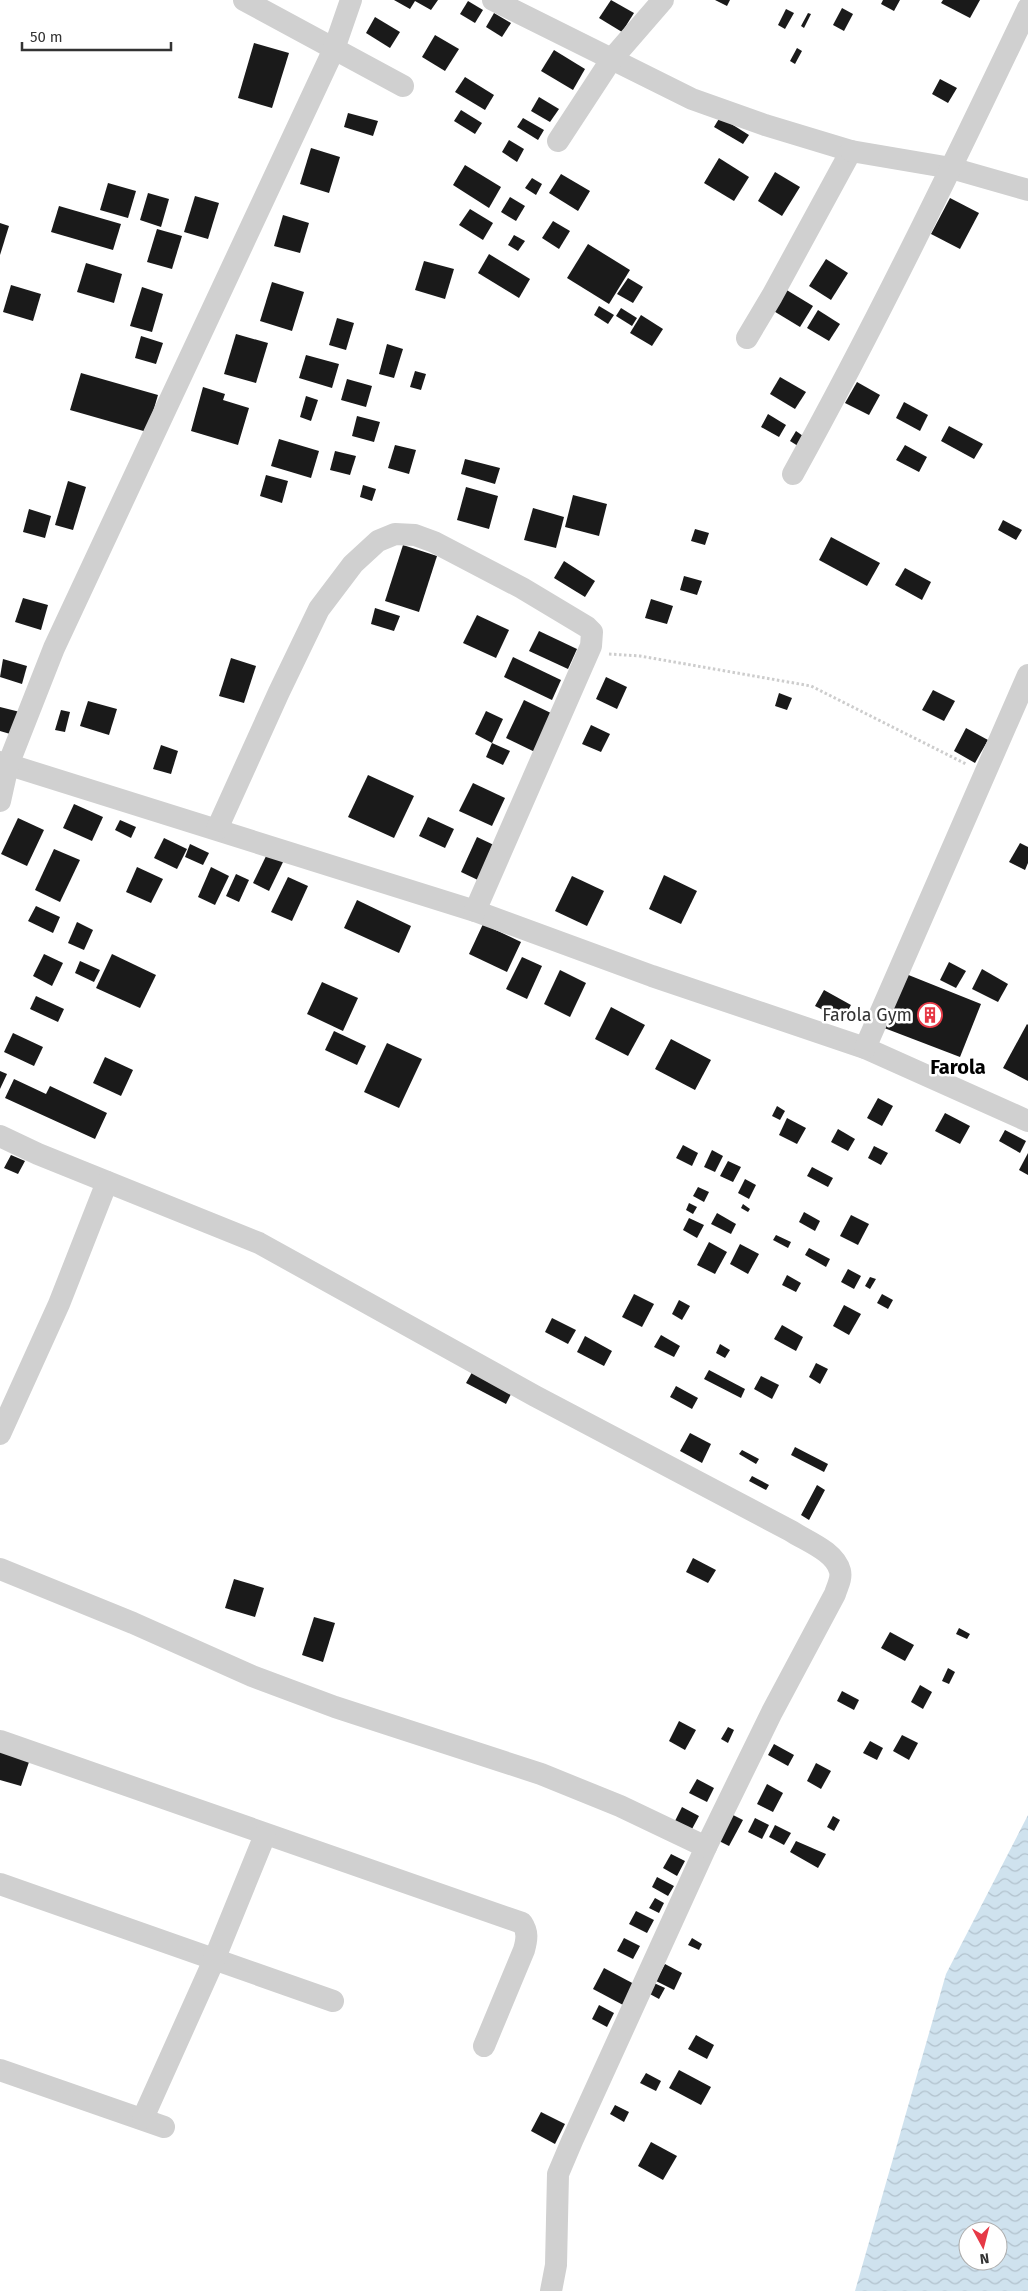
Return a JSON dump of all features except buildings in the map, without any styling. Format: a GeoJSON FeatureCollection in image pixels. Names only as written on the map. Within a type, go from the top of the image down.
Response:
{"type":"FeatureCollection","features":[{"type":"Feature","properties":{"kind":"street"},"geometry":{"type":"LineString","coordinates":[[244,0],[403,86]]}},
{"type":"Feature","properties":{"kind":"street"},"geometry":{"type":"LineString","coordinates":[[0,801],[4,763],[54,648],[334,49],[351,0]]}},
{"type":"Feature","properties":{"kind":"street"},"geometry":{"type":"LineString","coordinates":[[493,0],[692,99],[764,125],[851,151],[951,168],[1028,190]]}},
{"type":"Feature","properties":{"kind":"street"},"geometry":{"type":"LineString","coordinates":[[558,141],[611,60],[664,0]]}},
{"type":"Feature","properties":{"kind":"street"},"geometry":{"type":"LineString","coordinates":[[793,474],[836,396],[951,168],[1028,8]]}},
{"type":"Feature","properties":{"kind":"street"},"geometry":{"type":"LineString","coordinates":[[747,338],[851,151]]}},
{"type":"Feature","properties":{"kind":"street"},"geometry":{"type":"LineString","coordinates":[[217,829],[279,692],[320,609],[353,564],[378,541],[395,534],[415,535],[434,542],[513,583],[587,627],[592,632],[588,653],[475,911]]}},
{"type":"Feature","properties":{"kind":"street"},"geometry":{"type":"LineString","coordinates":[[865,1048],[1028,675]]}},
{"type":"Feature","properties":{"kind":"street"},"geometry":{"type":"LineString","coordinates":[[4,763],[475,911],[670,982],[865,1048],[1028,1121]]}},
{"type":"Feature","properties":{"kind":"street"},"geometry":{"type":"LineString","coordinates":[[0,1136],[107,1182],[259,1243],[544,1400],[790,1531],[831,1556],[840,1571],[840,1580],[835,1594],[772,1712],[706,1847],[558,2174],[556,2266],[551,2291]]}},
{"type":"Feature","properties":{"kind":"street"},"geometry":{"type":"LineString","coordinates":[[0,1434],[59,1304],[107,1182]]}},
{"type":"Feature","properties":{"kind":"street"},"geometry":{"type":"LineString","coordinates":[[0,1570],[133,1623],[252,1676],[335,1707],[540,1774],[620,1806],[706,1847]]}},
{"type":"Feature","properties":{"kind":"street"},"geometry":{"type":"LineString","coordinates":[[0,1741],[266,1835],[522,1922],[526,1929],[527,1938],[524,1950],[484,2046]]}},
{"type":"Feature","properties":{"kind":"street"},"geometry":{"type":"LineString","coordinates":[[143,2118],[214,1960],[266,1835]]}},
{"type":"Feature","properties":{"kind":"street"},"geometry":{"type":"LineString","coordinates":[[0,1884],[334,2001]]}},
{"type":"Feature","properties":{"kind":"street"},"geometry":{"type":"LineString","coordinates":[[0,2070],[143,2118],[164,2127]]}},
{"type":"Feature","properties":{"kind":"path"},"geometry":{"type":"LineString","coordinates":[[588,653],[640,656],[811,686],[985,773]]}},
{"type":"Feature","properties":{"kind":"water"},"geometry":{"type":"Polygon","coordinates":[[[1028,1815],[1028,2291],[855,2291],[946,1974],[1028,1815]]]}},
{"type":"Feature","properties":{"kind":"place","name":"Farola Gym"},"geometry":{"type":"Point","coordinates":[930,1015]}},
{"type":"Feature","properties":{"kind":"district","name":"Farola"},"geometry":{"type":"Point","coordinates":[958,1067]}}]}
